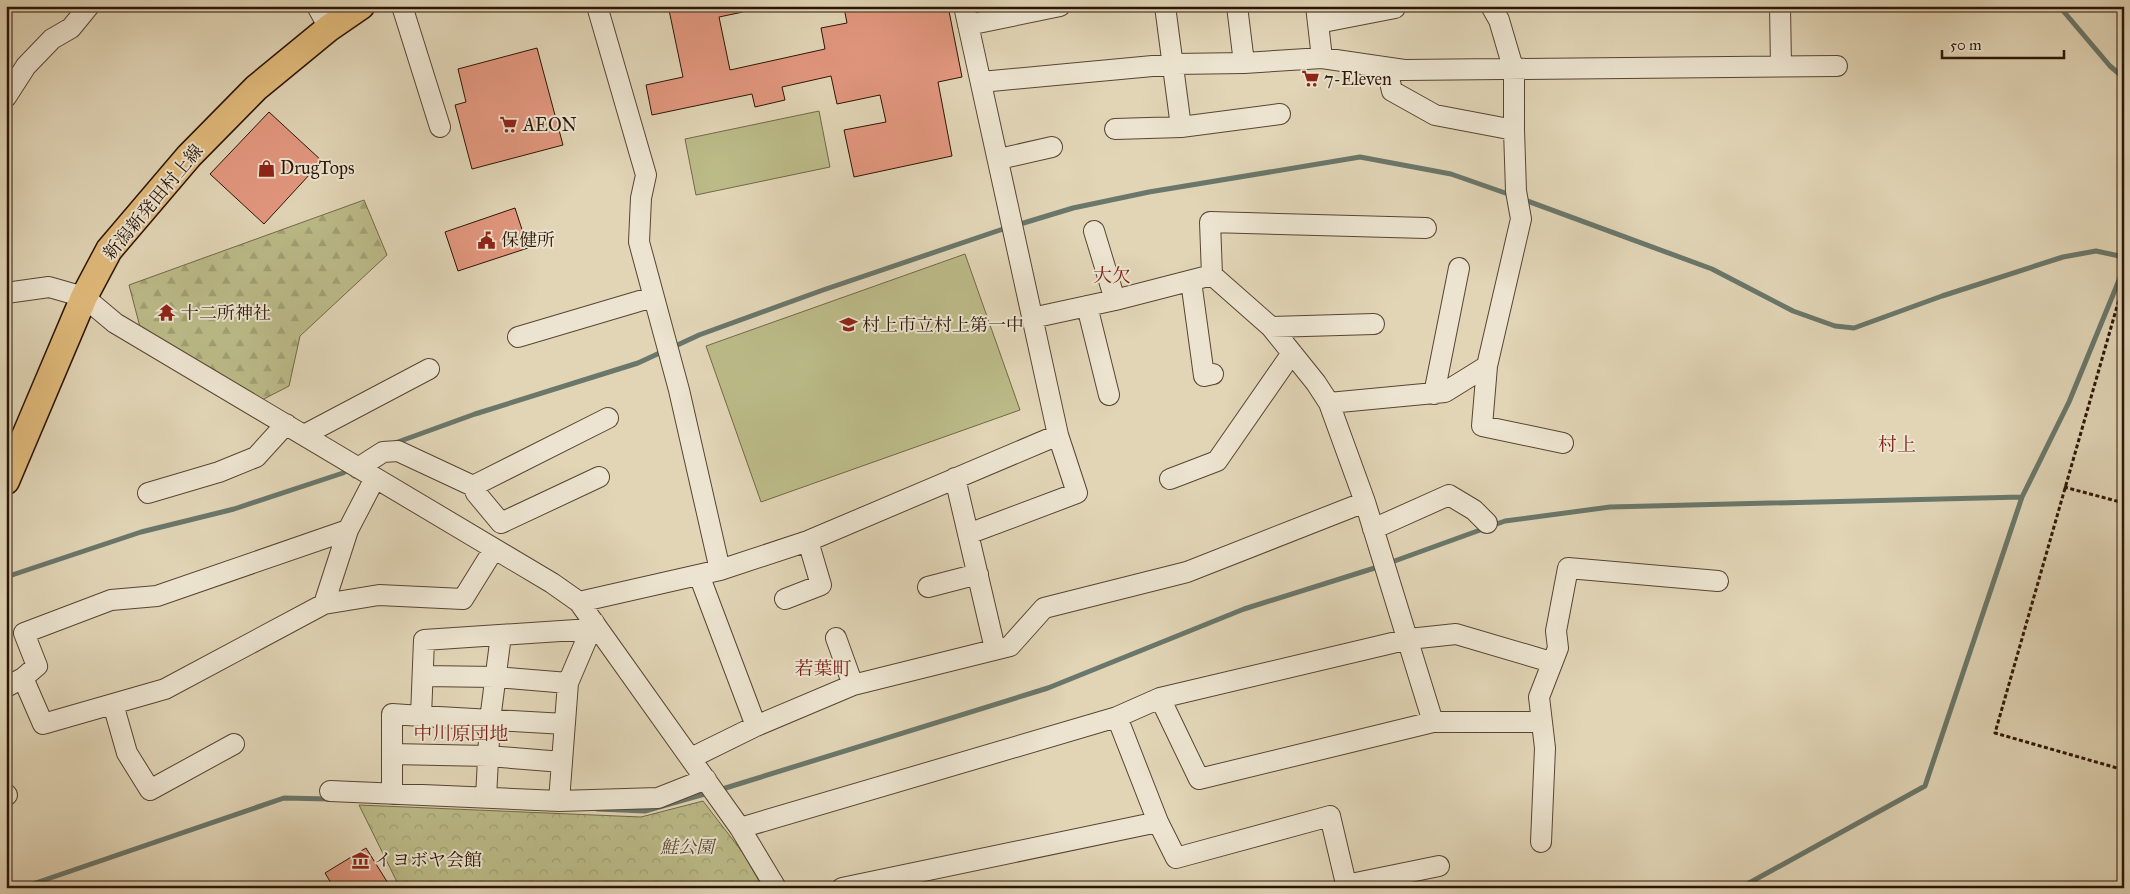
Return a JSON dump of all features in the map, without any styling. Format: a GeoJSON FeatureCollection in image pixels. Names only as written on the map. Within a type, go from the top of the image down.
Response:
{"type":"FeatureCollection","features":[{"type":"Feature","properties":{"kind":"main road","name":"新潟新発田村上線"},"geometry":{"type":"LineString","coordinates":[[6,481],[84,297],[109,250],[189,156],[323,17],[361,6]]}},
{"type":"Feature","properties":{"kind":"street"},"geometry":{"type":"LineString","coordinates":[[6,97],[26,66],[52,39],[71,28],[89,6]]}},
{"type":"Feature","properties":{"kind":"street"},"geometry":{"type":"LineString","coordinates":[[402,6],[440,127]]}},
{"type":"Feature","properties":{"kind":"street"},"geometry":{"type":"LineString","coordinates":[[597,6],[646,175],[640,198],[638,242],[679,390],[720,570]]}},
{"type":"Feature","properties":{"kind":"street"},"geometry":{"type":"LineString","coordinates":[[968,534],[1077,493],[1058,435],[999,159],[966,16],[1060,6]]}},
{"type":"Feature","properties":{"kind":"street"},"geometry":{"type":"LineString","coordinates":[[1165,6],[1181,127]]}},
{"type":"Feature","properties":{"kind":"street"},"geometry":{"type":"LineString","coordinates":[[1237,6],[1244,63]]}},
{"type":"Feature","properties":{"kind":"street"},"geometry":{"type":"LineString","coordinates":[[1322,58],[1317,15],[1395,8],[1395,6]]}},
{"type":"Feature","properties":{"kind":"street"},"geometry":{"type":"LineString","coordinates":[[1491,6],[1499,20],[1514,71],[1516,191],[1521,219],[1487,366],[1482,426],[1563,443]]}},
{"type":"Feature","properties":{"kind":"street"},"geometry":{"type":"LineString","coordinates":[[1780,6],[1781,66]]}},
{"type":"Feature","properties":{"kind":"street"},"geometry":{"type":"LineString","coordinates":[[980,82],[1174,64],[1244,63],[1322,58],[1386,69],[1514,71],[1837,66]]}},
{"type":"Feature","properties":{"kind":"street"},"geometry":{"type":"LineString","coordinates":[[1386,69],[1392,91],[1435,115],[1514,130]]}},
{"type":"Feature","properties":{"kind":"street"},"geometry":{"type":"LineString","coordinates":[[1115,129],[1181,127],[1280,114]]}},
{"type":"Feature","properties":{"kind":"street"},"geometry":{"type":"LineString","coordinates":[[999,159],[1052,147]]}},
{"type":"Feature","properties":{"kind":"street"},"geometry":{"type":"LineString","coordinates":[[1426,228],[1210,222],[1212,275],[1271,327],[1329,403],[1365,502],[1409,639],[1433,722]]}},
{"type":"Feature","properties":{"kind":"street"},"geometry":{"type":"LineString","coordinates":[[1094,231],[1115,300]]}},
{"type":"Feature","properties":{"kind":"street"},"geometry":{"type":"LineString","coordinates":[[1434,394],[1459,268]]}},
{"type":"Feature","properties":{"kind":"street"},"geometry":{"type":"LineString","coordinates":[[1032,318],[1115,300],[1212,275]]}},
{"type":"Feature","properties":{"kind":"street"},"geometry":{"type":"LineString","coordinates":[[1191,280],[1204,376],[1213,374]]}},
{"type":"Feature","properties":{"kind":"street"},"geometry":{"type":"LineString","coordinates":[[6,293],[49,287],[84,297],[115,323],[494,549],[579,602],[592,625],[691,758],[740,828],[776,888]]}},
{"type":"Feature","properties":{"kind":"street"},"geometry":{"type":"LineString","coordinates":[[518,336],[653,297]]}},
{"type":"Feature","properties":{"kind":"street"},"geometry":{"type":"LineString","coordinates":[[1087,306],[1109,395]]}},
{"type":"Feature","properties":{"kind":"street"},"geometry":{"type":"LineString","coordinates":[[1271,327],[1374,324]]}},
{"type":"Feature","properties":{"kind":"street"},"geometry":{"type":"LineString","coordinates":[[1170,479],[1217,461],[1292,354]]}},
{"type":"Feature","properties":{"kind":"street"},"geometry":{"type":"LineString","coordinates":[[1329,403],[1445,392],[1487,366]]}},
{"type":"Feature","properties":{"kind":"street"},"geometry":{"type":"LineString","coordinates":[[304,436],[429,369]]}},
{"type":"Feature","properties":{"kind":"street"},"geometry":{"type":"LineString","coordinates":[[473,486],[608,418]]}},
{"type":"Feature","properties":{"kind":"street"},"geometry":{"type":"LineString","coordinates":[[148,493],[219,472],[256,457],[286,424]]}},
{"type":"Feature","properties":{"kind":"street"},"geometry":{"type":"LineString","coordinates":[[579,602],[720,570],[808,541],[1058,435]]}},
{"type":"Feature","properties":{"kind":"street"},"geometry":{"type":"LineString","coordinates":[[324,604],[367,473],[383,452],[398,450],[473,486],[476,493],[501,523],[599,477]]}},
{"type":"Feature","properties":{"kind":"street"},"geometry":{"type":"LineString","coordinates":[[955,478],[995,649]]}},
{"type":"Feature","properties":{"kind":"street"},"geometry":{"type":"LineString","coordinates":[[1373,529],[1449,495],[1474,510],[1487,523]]}},
{"type":"Feature","properties":{"kind":"street"},"geometry":{"type":"LineString","coordinates":[[691,758],[756,726],[853,685],[1010,646],[1044,608],[1187,572],[1365,502]]}},
{"type":"Feature","properties":{"kind":"street"},"geometry":{"type":"LineString","coordinates":[[348,530],[157,596],[111,600],[24,633],[37,666],[15,682],[43,724],[165,689],[324,604],[380,595],[462,599],[494,549]]}},
{"type":"Feature","properties":{"kind":"street"},"geometry":{"type":"LineString","coordinates":[[785,599],[820,585],[808,541]]}},
{"type":"Feature","properties":{"kind":"street"},"geometry":{"type":"LineString","coordinates":[[1541,842],[1545,748],[1539,697],[1558,648],[1556,631],[1568,568],[1718,580]]}},
{"type":"Feature","properties":{"kind":"street"},"geometry":{"type":"LineString","coordinates":[[928,587],[978,574]]}},
{"type":"Feature","properties":{"kind":"street"},"geometry":{"type":"LineString","coordinates":[[699,575],[756,726]]}},
{"type":"Feature","properties":{"kind":"street"},"geometry":{"type":"LineString","coordinates":[[421,716],[424,640],[501,635],[592,625]]}},
{"type":"Feature","properties":{"kind":"street"},"geometry":{"type":"LineString","coordinates":[[559,801],[568,683],[592,625]]}},
{"type":"Feature","properties":{"kind":"street"},"geometry":{"type":"LineString","coordinates":[[740,828],[1117,717],[1160,698],[1409,639],[1456,634],[1551,662]]}},
{"type":"Feature","properties":{"kind":"street"},"geometry":{"type":"LineString","coordinates":[[486,798],[490,720],[501,635]]}},
{"type":"Feature","properties":{"kind":"street"},"geometry":{"type":"LineString","coordinates":[[836,638],[853,685]]}},
{"type":"Feature","properties":{"kind":"street"},"geometry":{"type":"LineString","coordinates":[[423,676],[496,677],[568,683]]}},
{"type":"Feature","properties":{"kind":"street"},"geometry":{"type":"LineString","coordinates":[[1160,698],[1198,780],[1433,722],[1542,722]]}},
{"type":"Feature","properties":{"kind":"street"},"geometry":{"type":"LineString","coordinates":[[113,704],[127,754],[150,790],[234,744]]}},
{"type":"Feature","properties":{"kind":"street"},"geometry":{"type":"LineString","coordinates":[[392,794],[392,714],[565,724]]}},
{"type":"Feature","properties":{"kind":"street"},"geometry":{"type":"LineString","coordinates":[[1117,717],[1158,822],[1176,858],[1330,816],[1347,886],[1439,866]]}},
{"type":"Feature","properties":{"kind":"street"},"geometry":{"type":"LineString","coordinates":[[392,754],[488,756],[562,762]]}},
{"type":"Feature","properties":{"kind":"street"},"geometry":{"type":"LineString","coordinates":[[330,791],[559,801],[658,798],[706,779]]}},
{"type":"Feature","properties":{"kind":"street"},"geometry":{"type":"LineString","coordinates":[[842,888],[1158,822]]}},
{"type":"Feature","properties":{"kind":"path"},"geometry":{"type":"LineString","coordinates":[[2124,282],[1995,734],[2124,770]]}},
{"type":"Feature","properties":{"kind":"path"},"geometry":{"type":"LineString","coordinates":[[2064,487],[2124,503]]}},
{"type":"Feature","properties":{"kind":"green space"},"geometry":{"type":"Polygon","coordinates":[[[819,111],[830,167],[696,195],[685,139],[819,111]]]}},
{"type":"Feature","properties":{"kind":"green space"},"geometry":{"type":"Polygon","coordinates":[[[364,200],[387,255],[300,336],[289,386],[262,400],[140,327],[129,285],[364,200]]]}},
{"type":"Feature","properties":{"kind":"green space"},"geometry":{"type":"Polygon","coordinates":[[[965,254],[1020,410],[761,502],[706,346],[965,254]]]}},
{"type":"Feature","properties":{"kind":"green space","name":"鮭公園"},"geometry":{"type":"Polygon","coordinates":[[[703,801],[743,853],[763,888],[400,888],[359,805],[641,817],[703,801]]]}},
{"type":"Feature","properties":{"kind":"building"},"geometry":{"type":"Polygon","coordinates":[[[686,6],[742,6],[743,12],[719,17],[730,70],[825,49],[821,28],[847,23],[844,8],[854,6],[948,6],[962,77],[938,82],[952,156],[854,177],[844,130],[886,122],[880,95],[837,104],[831,76],[782,87],[785,100],[755,107],[752,94],[652,115],[646,85],[683,77],[669,10],[686,6]]]}},
{"type":"Feature","properties":{"kind":"building","name":"AEON"},"geometry":{"type":"Polygon","coordinates":[[[537,48],[563,145],[472,169],[455,105],[466,102],[458,69],[537,48]]]}},
{"type":"Feature","properties":{"kind":"building","name":"DrugTops"},"geometry":{"type":"Polygon","coordinates":[[[269,112],[322,161],[264,224],[210,174],[269,112]]]}},
{"type":"Feature","properties":{"kind":"building","name":"保健所"},"geometry":{"type":"Polygon","coordinates":[[[515,208],[528,248],[458,271],[445,232],[515,208]]]}},
{"type":"Feature","properties":{"kind":"building","name":"イヨボヤ会館"},"geometry":{"type":"Polygon","coordinates":[[[366,848],[391,888],[334,888],[325,873],[366,848]]]}},
{"type":"Feature","properties":{"kind":"waterway"},"geometry":{"type":"LineString","coordinates":[[2059,6],[2110,66],[2124,78]]}},
{"type":"Feature","properties":{"kind":"waterway"},"geometry":{"type":"LineString","coordinates":[[1017,225],[1073,208],[1149,192],[1360,157],[1451,174],[1511,195]]}},
{"type":"Feature","properties":{"kind":"waterway"},"geometry":{"type":"LineString","coordinates":[[1522,199],[1712,269],[1793,311],[1835,326],[1854,328],[1942,296],[2063,257],[2096,251],[2124,257]]}},
{"type":"Feature","properties":{"kind":"waterway"},"geometry":{"type":"LineString","coordinates":[[671,348],[699,335],[823,290],[1009,227]]}},
{"type":"Feature","properties":{"kind":"waterway"},"geometry":{"type":"LineString","coordinates":[[1740,888],[1925,786],[2022,497],[2069,402],[2124,268]]}},
{"type":"Feature","properties":{"kind":"waterway"},"geometry":{"type":"LineString","coordinates":[[395,443],[475,414],[638,363],[664,351]]}},
{"type":"Feature","properties":{"kind":"waterway"},"geometry":{"type":"LineString","coordinates":[[6,577],[141,532],[234,509],[343,473],[351,468]]}},
{"type":"Feature","properties":{"kind":"waterway"},"geometry":{"type":"LineString","coordinates":[[1389,563],[1505,521],[1610,507],[2022,497]]}},
{"type":"Feature","properties":{"kind":"waterway"},"geometry":{"type":"LineString","coordinates":[[719,790],[1048,688],[1244,609],[1381,566]]}},
{"type":"Feature","properties":{"kind":"waterway"},"geometry":{"type":"LineString","coordinates":[[597,809],[645,811],[708,793]]}},
{"type":"Feature","properties":{"kind":"waterway"},"geometry":{"type":"LineString","coordinates":[[21,888],[284,798],[329,799]]}},
{"type":"Feature","properties":{"kind":"place","name":"7-Eleven"},"geometry":{"type":"Point","coordinates":[1310,79]}},
{"type":"Feature","properties":{"kind":"place","name":"AEON"},"geometry":{"type":"Point","coordinates":[509,125]}},
{"type":"Feature","properties":{"kind":"place","name":"DrugTops"},"geometry":{"type":"Point","coordinates":[266,168]}},
{"type":"Feature","properties":{"kind":"place","name":"保健所"},"geometry":{"type":"Point","coordinates":[487,240]}},
{"type":"Feature","properties":{"kind":"place","name":"十二所神社"},"geometry":{"type":"Point","coordinates":[167,313]}},
{"type":"Feature","properties":{"kind":"place","name":"村上市立村上第一中"},"geometry":{"type":"Point","coordinates":[848,325]}},
{"type":"Feature","properties":{"kind":"place","name":"イヨボヤ会館"},"geometry":{"type":"Point","coordinates":[360,860]}},
{"type":"Feature","properties":{"kind":"district","name":"大欠"},"geometry":{"type":"Point","coordinates":[1112,275]}},
{"type":"Feature","properties":{"kind":"district","name":"村上"},"geometry":{"type":"Point","coordinates":[1897,444]}},
{"type":"Feature","properties":{"kind":"district","name":"若葉町"},"geometry":{"type":"Point","coordinates":[823,668]}},
{"type":"Feature","properties":{"kind":"district","name":"中川原団地"},"geometry":{"type":"Point","coordinates":[461,733]}}]}
